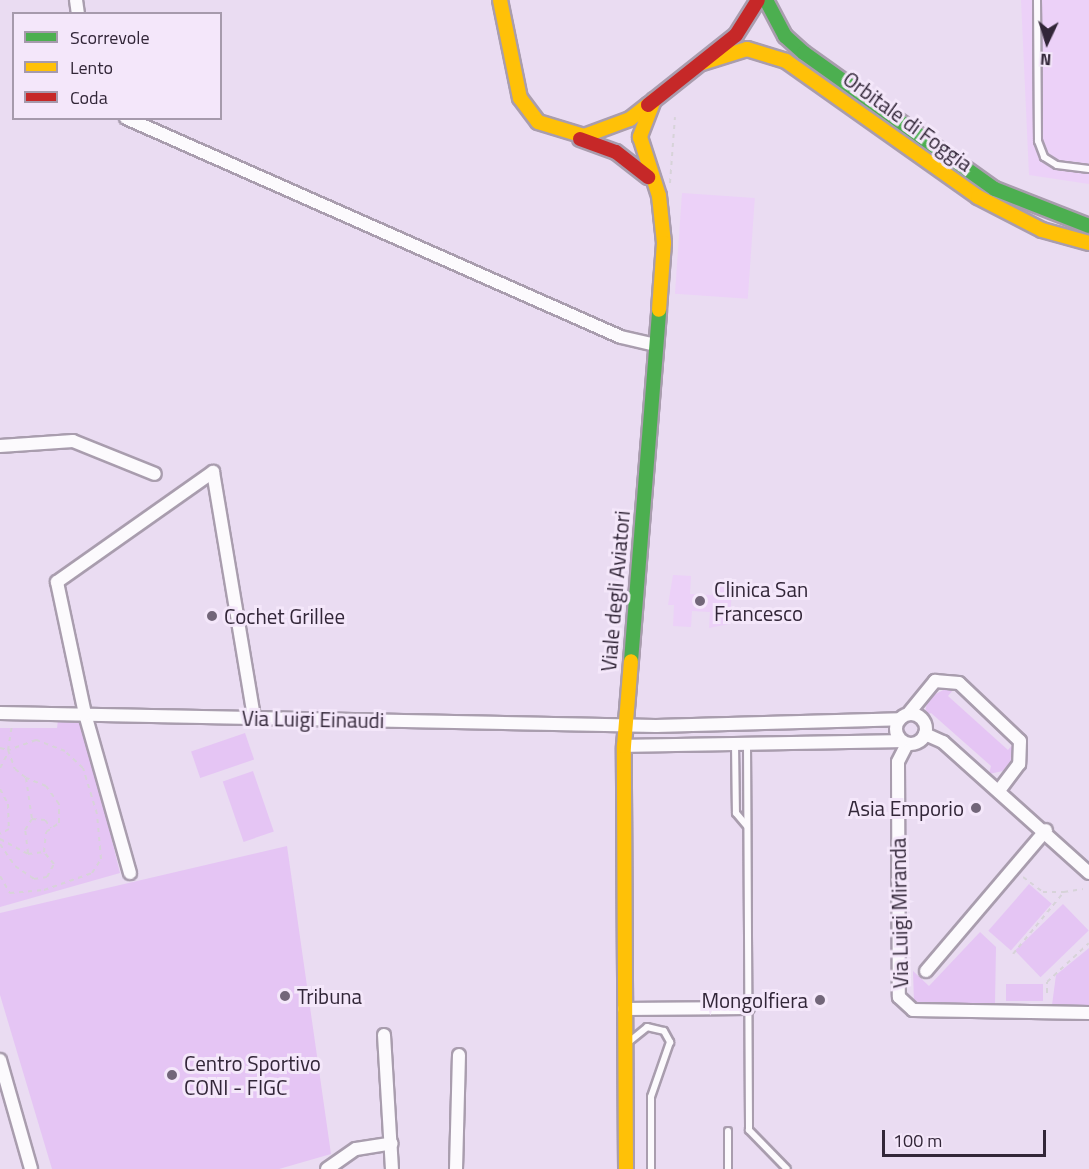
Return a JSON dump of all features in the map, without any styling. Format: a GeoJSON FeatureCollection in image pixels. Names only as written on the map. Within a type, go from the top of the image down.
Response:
{"type":"FeatureCollection","features":[{"type":"Feature","properties":{"kind":"main road"},"geometry":{"type":"LineString","coordinates":[[500,0],[520,98],[538,122],[569,136],[616,152],[651,180]]}},
{"type":"Feature","properties":{"kind":"main road"},"geometry":{"type":"LineString","coordinates":[[569,136],[616,129],[702,63],[749,22],[758,0]]}},
{"type":"Feature","properties":{"kind":"main road","name":"Orbitale di Foggia"},"geometry":{"type":"LineString","coordinates":[[766,0],[785,36],[804,53],[995,189],[1089,226]]}},
{"type":"Feature","properties":{"kind":"main road","name":"Orbitale di Foggia"},"geometry":{"type":"LineString","coordinates":[[702,63],[747,49],[786,61],[978,197],[1042,230],[1089,243]]}},
{"type":"Feature","properties":{"kind":"main road","name":"Viale degli Aviatori"},"geometry":{"type":"LineString","coordinates":[[626,1169],[624,746],[664,219],[640,137],[654,100]]}},
{"type":"Feature","properties":{"kind":"street"},"geometry":{"type":"LineString","coordinates":[[131,120],[621,337],[656,345]]}},
{"type":"Feature","properties":{"kind":"street"},"geometry":{"type":"LineString","coordinates":[[0,446],[74,441],[155,474]]}},
{"type":"Feature","properties":{"kind":"street"},"geometry":{"type":"LineString","coordinates":[[130,873],[85,714],[57,582],[213,472],[254,718]]}},
{"type":"Feature","properties":{"kind":"street"},"geometry":{"type":"LineString","coordinates":[[904,742],[896,732],[904,716],[935,681],[959,683],[1020,741],[1019,764],[999,791]]}},
{"type":"Feature","properties":{"kind":"street","name":"Via Luigi Einaudi"},"geometry":{"type":"LineString","coordinates":[[0,713],[625,725]]}},
{"type":"Feature","properties":{"kind":"street"},"geometry":{"type":"LineString","coordinates":[[625,725],[746,726],[861,722],[904,716],[923,720],[925,734]]}},
{"type":"Feature","properties":{"kind":"street"},"geometry":{"type":"LineString","coordinates":[[861,722],[862,740]]}},
{"type":"Feature","properties":{"kind":"street"},"geometry":{"type":"LineString","coordinates":[[741,743],[746,726]]}},
{"type":"Feature","properties":{"kind":"street"},"geometry":{"type":"LineString","coordinates":[[624,746],[862,740],[904,742],[925,734],[943,742],[1046,830],[1089,873]]}},
{"type":"Feature","properties":{"kind":"street","name":"Via Luigi Miranda"},"geometry":{"type":"LineString","coordinates":[[904,742],[898,762],[899,997],[913,1010],[1089,1013]]}},
{"type":"Feature","properties":{"kind":"street","name":"Via Luigi Miranda"},"geometry":{"type":"LineString","coordinates":[[926,971],[1046,830]]}},
{"type":"Feature","properties":{"kind":"street"},"geometry":{"type":"LineString","coordinates":[[624,1009],[748,1008]]}},
{"type":"Feature","properties":{"kind":"street"},"geometry":{"type":"LineString","coordinates":[[384,1035],[392,1169]]}},
{"type":"Feature","properties":{"kind":"street"},"geometry":{"type":"LineString","coordinates":[[456,1169],[459,1055]]}},
{"type":"Feature","properties":{"kind":"street"},"geometry":{"type":"LineString","coordinates":[[0,1060],[31,1169]]}},
{"type":"Feature","properties":{"kind":"street"},"geometry":{"type":"LineString","coordinates":[[327,1169],[356,1149],[392,1143]]}},
{"type":"Feature","properties":{"kind":"lane"},"geometry":{"type":"LineString","coordinates":[[1037,0],[1038,141],[1044,157],[1057,165],[1089,169]]}},
{"type":"Feature","properties":{"kind":"lane"},"geometry":{"type":"LineString","coordinates":[[741,743],[736,813],[747,827]]}},
{"type":"Feature","properties":{"kind":"lane"},"geometry":{"type":"LineString","coordinates":[[741,743],[747,827],[749,1130],[787,1169]]}},
{"type":"Feature","properties":{"kind":"lane"},"geometry":{"type":"LineString","coordinates":[[625,1049],[647,1027],[668,1036],[669,1050],[651,1097],[651,1169]]}},
{"type":"Feature","properties":{"kind":"lane"},"geometry":{"type":"LineString","coordinates":[[728,1131],[728,1169]]}},
{"type":"Feature","properties":{"kind":"path"},"geometry":{"type":"LineString","coordinates":[[0,768],[8,750],[13,713]]}},
{"type":"Feature","properties":{"kind":"path"},"geometry":{"type":"LineString","coordinates":[[0,748],[8,750],[36,740],[65,751],[83,768],[97,814],[101,859],[92,873],[44,890],[10,893],[0,876]]}},
{"type":"Feature","properties":{"kind":"path"},"geometry":{"type":"LineString","coordinates":[[8,750],[15,769],[26,778],[46,786],[59,804],[59,823],[51,828],[44,852]]}},
{"type":"Feature","properties":{"kind":"path"},"geometry":{"type":"LineString","coordinates":[[26,778],[32,819],[25,830],[28,854]]}},
{"type":"Feature","properties":{"kind":"path"},"geometry":{"type":"LineString","coordinates":[[0,789],[8,804],[9,829],[0,834]]}},
{"type":"Feature","properties":{"kind":"path"},"geometry":{"type":"LineString","coordinates":[[32,819],[45,820],[51,828]]}},
{"type":"Feature","properties":{"kind":"path"},"geometry":{"type":"LineString","coordinates":[[0,839],[28,854],[44,852]]}},
{"type":"Feature","properties":{"kind":"path"},"geometry":{"type":"LineString","coordinates":[[0,844],[15,866],[34,879],[47,878],[54,864],[44,852]]}},
{"type":"Feature","properties":{"kind":"path"},"geometry":{"type":"LineString","coordinates":[[1023,877],[1043,892],[1083,890]]}},
{"type":"Feature","properties":{"kind":"path"},"geometry":{"type":"LineString","coordinates":[[1013,954],[1064,892]]}},
{"type":"Feature","properties":{"kind":"path"},"geometry":{"type":"LineString","coordinates":[[1047,993],[1047,982],[1089,943]]}},
{"type":"Feature","properties":{"kind":"shaded area"},"geometry":{"type":"Polygon","coordinates":[[[1021,0],[1089,0],[1089,184],[1029,175],[1021,0]]]}},
{"type":"Feature","properties":{"kind":"shaded area"},"geometry":{"type":"Polygon","coordinates":[[[682,193],[755,198],[748,299],[675,294],[682,193]]]}},
{"type":"Feature","properties":{"kind":"shaded area"},"geometry":{"type":"Polygon","coordinates":[[[673,575],[691,576],[690,594],[712,595],[713,586],[732,587],[730,624],[709,628],[710,612],[692,611],[691,627],[673,626],[674,605],[668,605],[673,575]]]}},
{"type":"Feature","properties":{"kind":"shaded area"},"geometry":{"type":"Polygon","coordinates":[[[949,687],[953,690],[948,696],[1008,750],[1013,744],[1013,758],[1003,771],[989,774],[991,766],[931,713],[924,717],[928,698],[949,687]]]}},
{"type":"Feature","properties":{"kind":"shaded area"},"geometry":{"type":"Polygon","coordinates":[[[58,720],[83,722],[120,873],[0,907],[0,728],[57,728],[58,720]]]}},
{"type":"Feature","properties":{"kind":"shaded area"},"geometry":{"type":"Polygon","coordinates":[[[245,733],[254,759],[200,778],[191,752],[245,733]]]}},
{"type":"Feature","properties":{"kind":"shaded area"},"geometry":{"type":"Polygon","coordinates":[[[253,771],[274,832],[244,842],[223,781],[253,771]]]}},
{"type":"Feature","properties":{"kind":"shaded area","name":"Centro Sportivo CONI - FIGC"},"geometry":{"type":"Polygon","coordinates":[[[287,846],[331,1154],[279,1169],[52,1169],[0,995],[0,913],[287,846]]]}},
{"type":"Feature","properties":{"kind":"shaded area"},"geometry":{"type":"Polygon","coordinates":[[[1029,884],[1052,904],[1011,950],[988,931],[1029,884]]]}},
{"type":"Feature","properties":{"kind":"shaded area"},"geometry":{"type":"Polygon","coordinates":[[[1063,904],[1089,931],[1041,977],[1015,951],[1063,904]]]}},
{"type":"Feature","properties":{"kind":"shaded area"},"geometry":{"type":"Polygon","coordinates":[[[980,932],[996,947],[995,1004],[914,1003],[913,971],[929,986],[980,932]]]}},
{"type":"Feature","properties":{"kind":"shaded area"},"geometry":{"type":"Polygon","coordinates":[[[1089,948],[1089,1005],[1052,1005],[1056,975],[1089,948]]]}},
{"type":"Feature","properties":{"kind":"shaded area"},"geometry":{"type":"Polygon","coordinates":[[[1006,984],[1043,984],[1043,1001],[1006,1001],[1006,984]]]}},
{"type":"Feature","properties":{"kind":"traffic: fast"},"geometry":{"type":"LineString","coordinates":[[766,0],[785,36],[804,53],[995,189],[1089,226]]}},
{"type":"Feature","properties":{"kind":"traffic: fast"},"geometry":{"type":"LineString","coordinates":[[631,661],[659,310]]}},
{"type":"Feature","properties":{"kind":"traffic: slow"},"geometry":{"type":"LineString","coordinates":[[500,0],[520,98],[538,122],[584,136],[630,119],[648,105]]}},
{"type":"Feature","properties":{"kind":"traffic: slow"},"geometry":{"type":"LineString","coordinates":[[702,63],[747,49],[786,61],[978,197],[1042,230],[1089,243]]}},
{"type":"Feature","properties":{"kind":"traffic: slow"},"geometry":{"type":"LineString","coordinates":[[654,100],[640,137],[659,196],[664,243],[659,310]]}},
{"type":"Feature","properties":{"kind":"traffic: slow"},"geometry":{"type":"LineString","coordinates":[[626,1169],[624,746],[631,661]]}},
{"type":"Feature","properties":{"kind":"traffic: jam"},"geometry":{"type":"LineString","coordinates":[[648,105],[736,35],[758,0]]}},
{"type":"Feature","properties":{"kind":"traffic: jam"},"geometry":{"type":"LineString","coordinates":[[580,139],[616,152],[648,177]]}},
{"type":"Feature","properties":{"kind":"place","name":"Clinica San Francesco"},"geometry":{"type":"Point","coordinates":[700,601]}},
{"type":"Feature","properties":{"kind":"place","name":"Cochet Grillee"},"geometry":{"type":"Point","coordinates":[212,616]}},
{"type":"Feature","properties":{"kind":"place","name":"Asia Emporio"},"geometry":{"type":"Point","coordinates":[976,808]}},
{"type":"Feature","properties":{"kind":"place","name":"Tribuna"},"geometry":{"type":"Point","coordinates":[285,996]}},
{"type":"Feature","properties":{"kind":"place","name":"Mongolfiera"},"geometry":{"type":"Point","coordinates":[820,1000]}},
{"type":"Feature","properties":{"kind":"place","name":"Centro Sportivo CONI - FIGC"},"geometry":{"type":"Point","coordinates":[172,1075]}}]}
